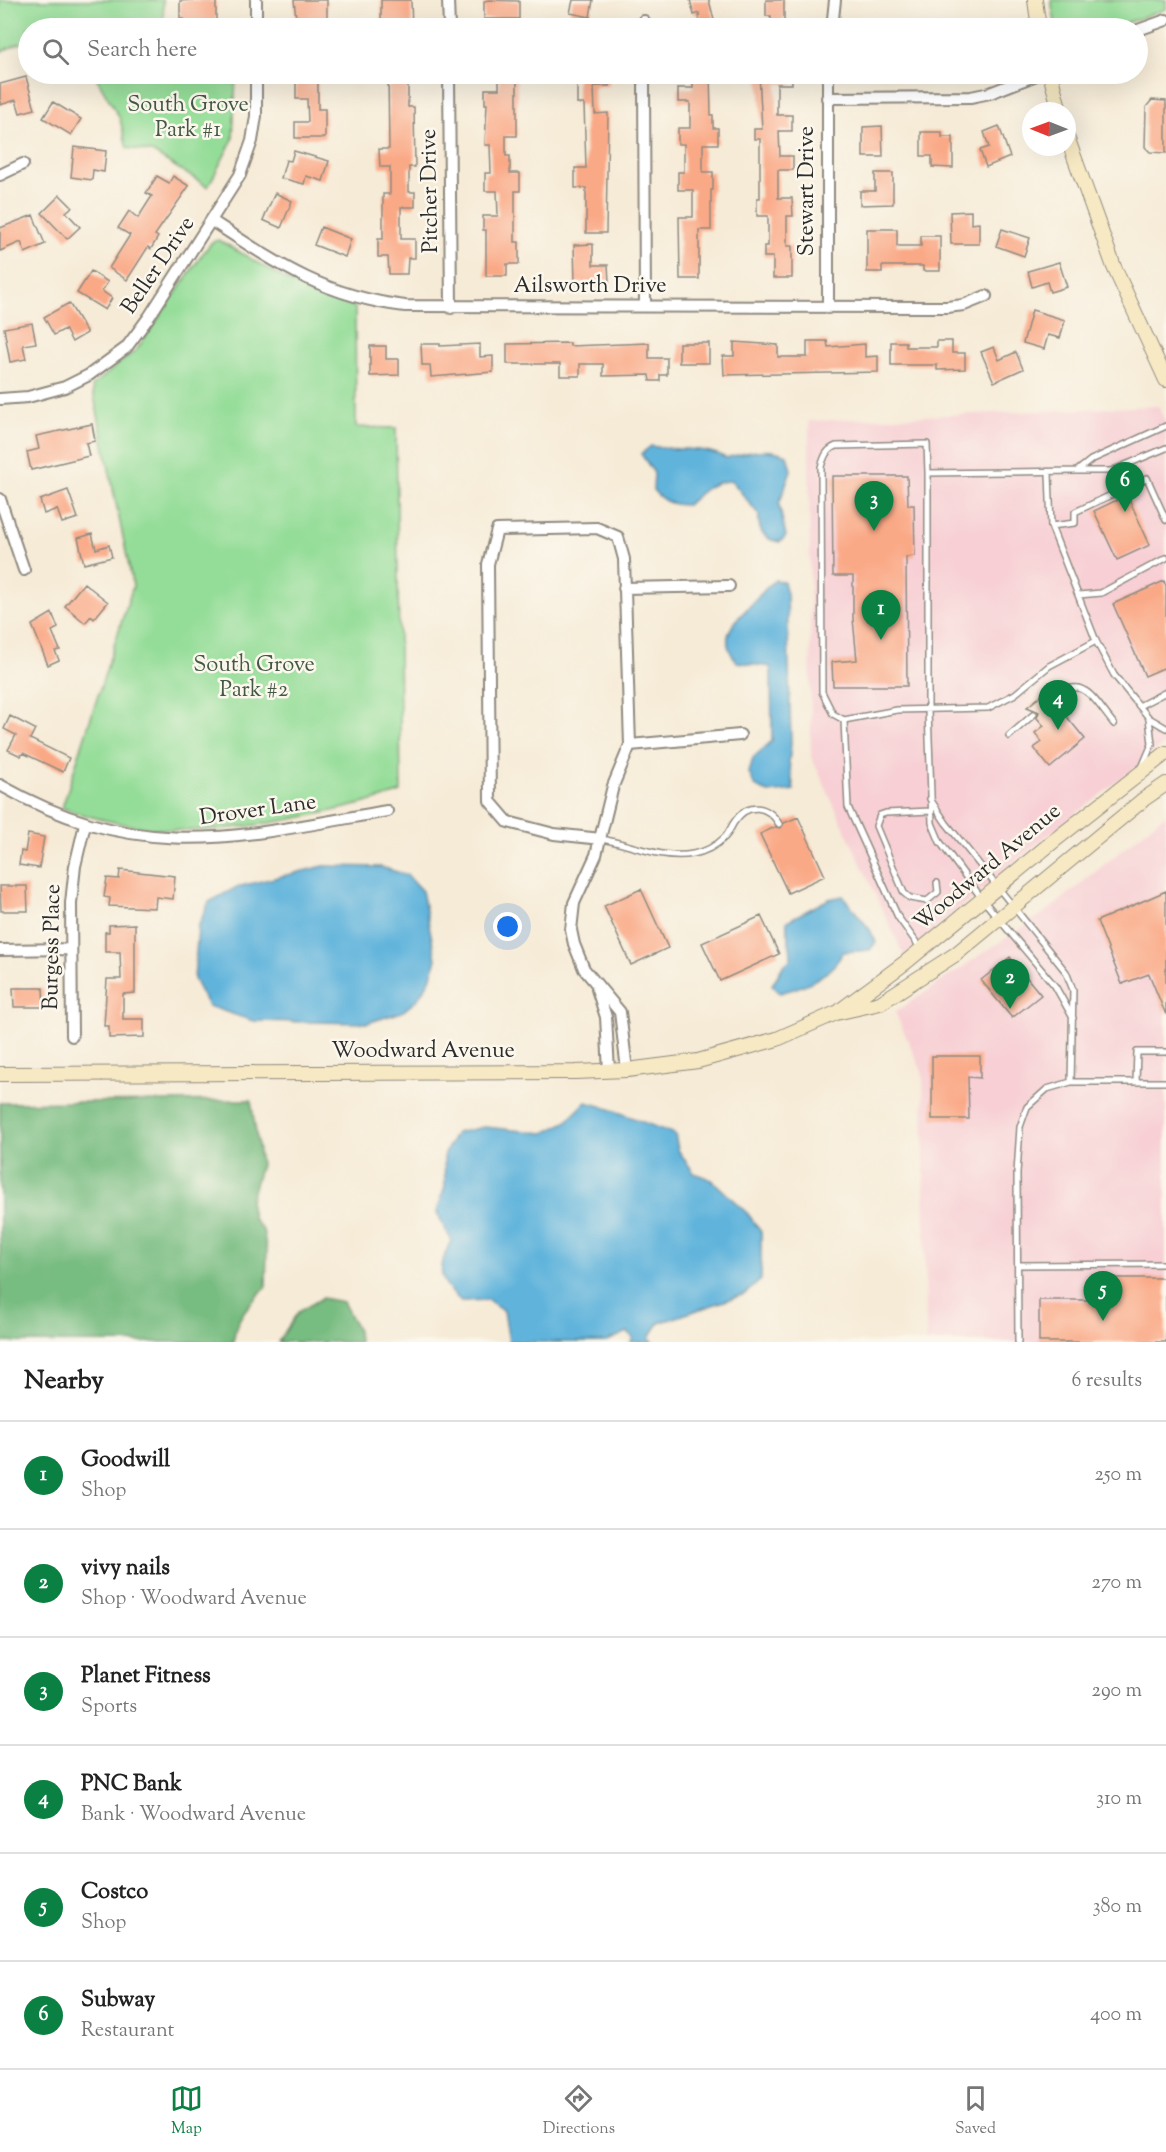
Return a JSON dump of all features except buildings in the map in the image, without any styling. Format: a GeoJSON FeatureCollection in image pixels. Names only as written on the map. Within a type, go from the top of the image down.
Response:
{"type":"FeatureCollection","features":[{"type":"Feature","properties":{"kind":"main road"},"geometry":{"type":"LineString","coordinates":[[1035,0],[1038,18]]}},
{"type":"Feature","properties":{"kind":"main road"},"geometry":{"type":"LineString","coordinates":[[1053,84],[1058,102]]}},
{"type":"Feature","properties":{"kind":"main road"},"geometry":{"type":"LineString","coordinates":[[1073,156],[1114,267],[1166,380]]}},
{"type":"Feature","properties":{"kind":"main road","name":"Woodward Avenue"},"geometry":{"type":"LineString","coordinates":[[836,1014],[922,950],[1166,753]]}},
{"type":"Feature","properties":{"kind":"main road","name":"Woodward Avenue"},"geometry":{"type":"LineString","coordinates":[[0,1074],[609,1071],[698,1061],[745,1050],[836,1014],[880,1003],[956,954],[1144,799],[1166,784]]}},
{"type":"Feature","properties":{"kind":"street"},"geometry":{"type":"LineString","coordinates":[[256,0],[256,18]]}},
{"type":"Feature","properties":{"kind":"street"},"geometry":{"type":"LineString","coordinates":[[448,0],[449,18]]}},
{"type":"Feature","properties":{"kind":"street"},"geometry":{"type":"LineString","coordinates":[[833,18],[835,0]]}},
{"type":"Feature","properties":{"kind":"street"},"geometry":{"type":"LineString","coordinates":[[1148,26],[1166,20]]}},
{"type":"Feature","properties":{"kind":"street","name":"Beller Drive"},"geometry":{"type":"LineString","coordinates":[[0,399],[28,397],[65,387],[89,375],[126,348],[212,221],[240,175],[252,141],[256,116],[256,84]]}},
{"type":"Feature","properties":{"kind":"street","name":"Pitcher Drive"},"geometry":{"type":"LineString","coordinates":[[449,84],[451,308]]}},
{"type":"Feature","properties":{"kind":"street"},"geometry":{"type":"LineString","coordinates":[[644,84],[645,306]]}},
{"type":"Feature","properties":{"kind":"street","name":"Stewart Drive"},"geometry":{"type":"LineString","coordinates":[[828,84],[828,308]]}},
{"type":"Feature","properties":{"kind":"street"},"geometry":{"type":"LineString","coordinates":[[827,98],[971,97],[1013,84]]}},
{"type":"Feature","properties":{"kind":"street"},"geometry":{"type":"LineString","coordinates":[[0,174],[23,164]]}},
{"type":"Feature","properties":{"kind":"street","name":"Ailsworth Drive"},"geometry":{"type":"LineString","coordinates":[[212,221],[294,273],[334,291],[381,303],[451,308],[947,307],[964,305],[986,296]]}},
{"type":"Feature","properties":{"kind":"street"},"geometry":{"type":"LineString","coordinates":[[0,499],[24,570]]}},
{"type":"Feature","properties":{"kind":"street"},"geometry":{"type":"LineString","coordinates":[[601,839],[555,834],[508,822],[490,801],[488,564],[497,530],[597,528],[618,537],[624,559],[630,745],[613,786],[601,839],[571,915],[574,944],[584,969],[620,1012],[627,1070]]}},
{"type":"Feature","properties":{"kind":"street"},"geometry":{"type":"LineString","coordinates":[[624,588],[729,586]]}},
{"type":"Feature","properties":{"kind":"street"},"geometry":{"type":"LineString","coordinates":[[630,745],[740,735]]}},
{"type":"Feature","properties":{"kind":"street","name":"Drover Lane"},"geometry":{"type":"LineString","coordinates":[[0,785],[31,802],[85,824],[130,834],[199,840],[254,834],[387,811]]}},
{"type":"Feature","properties":{"kind":"street","name":"Burgess Place"},"geometry":{"type":"LineString","coordinates":[[72,1036],[72,883],[85,824]]}},
{"type":"Feature","properties":{"kind":"street"},"geometry":{"type":"LineString","coordinates":[[0,950],[71,949]]}},
{"type":"Feature","properties":{"kind":"street"},"geometry":{"type":"LineString","coordinates":[[595,983],[606,1017],[609,1071]]}},
{"type":"Feature","properties":{"kind":"lane"},"geometry":{"type":"LineString","coordinates":[[1077,471],[1091,460],[1166,426]]}},
{"type":"Feature","properties":{"kind":"lane"},"geometry":{"type":"LineString","coordinates":[[1073,1018],[1055,986],[983,900],[940,842],[932,823],[928,710],[927,444],[829,448],[821,467],[822,692],[833,714],[844,720],[897,711],[928,710],[988,708],[1015,693],[1049,666],[1096,641]]}},
{"type":"Feature","properties":{"kind":"lane"},"geometry":{"type":"LineString","coordinates":[[928,473],[1111,471],[1166,448]]}},
{"type":"Feature","properties":{"kind":"lane"},"geometry":{"type":"LineString","coordinates":[[1049,473],[1051,526],[1096,641],[1114,675],[1149,718],[1166,728]]}},
{"type":"Feature","properties":{"kind":"lane"},"geometry":{"type":"LineString","coordinates":[[1051,526],[1075,523],[1076,512],[1147,478],[1166,520]]}},
{"type":"Feature","properties":{"kind":"lane"},"geometry":{"type":"LineString","coordinates":[[1079,595],[1101,593],[1166,558]]}},
{"type":"Feature","properties":{"kind":"lane"},"geometry":{"type":"LineString","coordinates":[[1048,702],[1063,689],[1072,687],[1081,689],[1114,724]]}},
{"type":"Feature","properties":{"kind":"lane"},"geometry":{"type":"LineString","coordinates":[[1139,706],[1166,692]]}},
{"type":"Feature","properties":{"kind":"lane"},"geometry":{"type":"LineString","coordinates":[[1009,736],[1034,714]]}},
{"type":"Feature","properties":{"kind":"lane"},"geometry":{"type":"LineString","coordinates":[[1140,772],[1152,744],[1149,718]]}},
{"type":"Feature","properties":{"kind":"lane"},"geometry":{"type":"LineString","coordinates":[[844,720],[848,807],[898,917],[922,950]]}},
{"type":"Feature","properties":{"kind":"lane"},"geometry":{"type":"LineString","coordinates":[[930,799],[946,823],[1000,886],[1066,972],[1072,990],[1071,1082]]}},
{"type":"Feature","properties":{"kind":"lane"},"geometry":{"type":"LineString","coordinates":[[601,839],[628,843],[668,855],[692,855],[710,849],[726,836],[736,819],[747,810],[759,807],[768,810],[779,824]]}},
{"type":"Feature","properties":{"kind":"lane"},"geometry":{"type":"LineString","coordinates":[[931,811],[886,813],[880,815],[876,826],[904,893],[910,898],[927,901],[938,892],[938,883]]}},
{"type":"Feature","properties":{"kind":"lane"},"geometry":{"type":"LineString","coordinates":[[1136,1082],[1137,1052],[1166,1052]]}},
{"type":"Feature","properties":{"kind":"lane"},"geometry":{"type":"LineString","coordinates":[[1018,1342],[1017,1173],[1020,1127],[1027,1107],[1036,1096],[1047,1089],[1071,1082],[1166,1082]]}},
{"type":"Feature","properties":{"kind":"lane"},"geometry":{"type":"LineString","coordinates":[[1018,1264],[1166,1264]]}},
{"type":"Feature","properties":{"kind":"shaded area"},"geometry":{"type":"Polygon","coordinates":[[[1158,406],[1166,423],[1166,743],[1012,864],[904,956],[811,756],[809,421],[1158,406]]]}},
{"type":"Feature","properties":{"kind":"shaded area"},"geometry":{"type":"Polygon","coordinates":[[[1166,814],[1166,1342],[926,1342],[923,1074],[895,1012],[1050,909],[1166,814]]]}},
{"type":"Feature","properties":{"kind":"green space","name":"South Grove Park #1"},"geometry":{"type":"Polygon","coordinates":[[[0,0],[163,0],[164,18],[18,18],[18,44],[0,52],[0,0]]]}},
{"type":"Feature","properties":{"kind":"green space"},"geometry":{"type":"Polygon","coordinates":[[[1051,0],[1166,0],[1166,9],[1140,18],[1054,18],[1051,0]]]}},
{"type":"Feature","properties":{"kind":"green space","name":"South Grove Park #1"},"geometry":{"type":"Polygon","coordinates":[[[100,84],[236,84],[233,139],[208,187],[152,152],[127,148],[120,119],[100,84]]]}},
{"type":"Feature","properties":{"kind":"green space","name":"South Grove Park #2"},"geometry":{"type":"Polygon","coordinates":[[[219,240],[290,282],[355,307],[356,427],[396,428],[401,792],[343,809],[242,827],[213,830],[155,829],[95,818],[62,808],[133,586],[92,386],[137,349],[204,252],[212,242],[219,240]]]}},
{"type":"Feature","properties":{"kind":"green space"},"geometry":{"type":"Polygon","coordinates":[[[251,1100],[261,1165],[250,1201],[253,1218],[263,1230],[267,1252],[266,1287],[249,1305],[240,1319],[236,1326],[234,1342],[0,1342],[0,1103],[251,1100]]]}},
{"type":"Feature","properties":{"kind":"green space"},"geometry":{"type":"Polygon","coordinates":[[[322,1298],[343,1302],[358,1331],[359,1342],[278,1342],[298,1312],[322,1298]]]}},
{"type":"Feature","properties":{"kind":"water"},"geometry":{"type":"Polygon","coordinates":[[[651,446],[708,451],[726,458],[764,450],[787,455],[791,470],[779,504],[786,536],[780,542],[769,539],[763,534],[759,526],[759,515],[732,481],[713,485],[702,491],[687,505],[664,500],[653,490],[654,473],[641,454],[651,446]]]}},
{"type":"Feature","properties":{"kind":"water"},"geometry":{"type":"Polygon","coordinates":[[[775,580],[784,582],[787,594],[791,743],[789,762],[794,790],[768,793],[755,786],[749,773],[753,758],[772,741],[771,667],[737,662],[728,645],[728,637],[739,617],[775,580]]]}},
{"type":"Feature","properties":{"kind":"water"},"geometry":{"type":"Polygon","coordinates":[[[324,866],[381,867],[407,875],[422,891],[436,959],[430,980],[417,1000],[402,1012],[367,1023],[253,1021],[208,1006],[194,979],[198,927],[209,902],[237,887],[324,866]]]}},
{"type":"Feature","properties":{"kind":"water"},"geometry":{"type":"Polygon","coordinates":[[[843,896],[870,930],[876,942],[870,950],[843,952],[832,967],[816,979],[780,993],[772,985],[783,966],[791,959],[787,921],[829,899],[843,896]]]}},
{"type":"Feature","properties":{"kind":"water"},"geometry":{"type":"Polygon","coordinates":[[[586,1102],[675,1134],[678,1150],[694,1173],[712,1180],[748,1214],[761,1232],[761,1280],[745,1294],[659,1323],[649,1338],[653,1342],[631,1342],[633,1338],[628,1332],[605,1342],[509,1342],[504,1311],[488,1300],[461,1301],[443,1280],[442,1267],[451,1240],[437,1213],[445,1186],[444,1155],[456,1133],[484,1127],[544,1133],[566,1122],[586,1102]]]}},
{"type":"Feature","properties":{"kind":"place","name":"Subway"},"geometry":{"type":"Point","coordinates":[1125,512]}},
{"type":"Feature","properties":{"kind":"place","name":"Planet Fitness"},"geometry":{"type":"Point","coordinates":[874,531]}},
{"type":"Feature","properties":{"kind":"place","name":"Goodwill"},"geometry":{"type":"Point","coordinates":[881,640]}},
{"type":"Feature","properties":{"kind":"place","name":"PNC Bank"},"geometry":{"type":"Point","coordinates":[1058,730]}},
{"type":"Feature","properties":{"kind":"place","name":"vivy nails"},"geometry":{"type":"Point","coordinates":[1010,1009]}},
{"type":"Feature","properties":{"kind":"place","name":"Costco"},"geometry":{"type":"Point","coordinates":[1103,1321]}}]}
